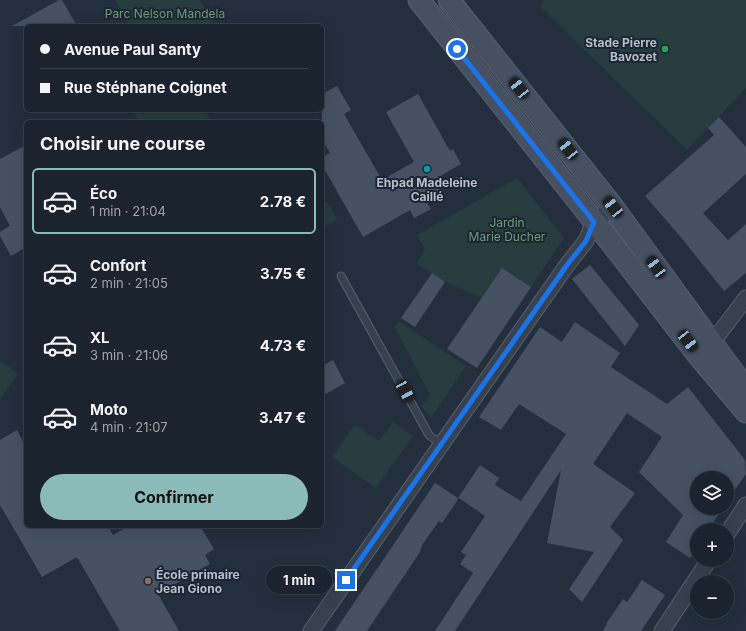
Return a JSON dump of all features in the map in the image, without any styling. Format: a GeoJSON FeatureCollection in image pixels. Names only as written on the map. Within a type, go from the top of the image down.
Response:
{"type":"FeatureCollection","features":[{"type":"Feature","properties":{"kind":"main road"},"geometry":{"type":"LineString","coordinates":[[419,0],[594,222],[704,348],[746,389]]}},
{"type":"Feature","properties":{"kind":"main road"},"geometry":{"type":"LineString","coordinates":[[450,0],[613,207],[746,412]]}},
{"type":"Feature","properties":{"kind":"street"},"geometry":{"type":"LineString","coordinates":[[311,631],[567,265],[586,241],[594,222],[613,207]]}},
{"type":"Feature","properties":{"kind":"street"},"geometry":{"type":"LineString","coordinates":[[704,348],[746,298]]}},
{"type":"Feature","properties":{"kind":"street"},"geometry":{"type":"LineString","coordinates":[[734,523],[746,505]]}},
{"type":"Feature","properties":{"kind":"street"},"geometry":{"type":"LineString","coordinates":[[662,631],[704,567]]}},
{"type":"Feature","properties":{"kind":"lane"},"geometry":{"type":"LineString","coordinates":[[341,276],[429,435],[441,444]]}},
{"type":"Feature","properties":{"kind":"green space","name":"Parc Nelson Mandela"},"geometry":{"type":"Polygon","coordinates":[[[115,0],[200,0],[214,24],[129,24],[115,0]]]}},
{"type":"Feature","properties":{"kind":"green space","name":"Stade Pierre Bavozet"},"geometry":{"type":"Polygon","coordinates":[[[544,0],[746,0],[746,88],[687,150],[540,6],[544,0]]]}},
{"type":"Feature","properties":{"kind":"green space"},"geometry":{"type":"Polygon","coordinates":[[[134,112],[206,112],[211,120],[138,120],[134,112]]]}},
{"type":"Feature","properties":{"kind":"green space","name":"Jardin Marie Ducher"},"geometry":{"type":"Polygon","coordinates":[[[517,178],[564,238],[531,287],[502,268],[482,298],[445,282],[417,264],[425,249],[417,235],[517,178]]]}},
{"type":"Feature","properties":{"kind":"green space"},"geometry":{"type":"Polygon","coordinates":[[[324,197],[337,220],[324,227],[324,197]]]}},
{"type":"Feature","properties":{"kind":"green space"},"geometry":{"type":"Polygon","coordinates":[[[399,321],[466,366],[431,418],[422,406],[430,395],[394,326],[399,321]]]}},
{"type":"Feature","properties":{"kind":"green space"},"geometry":{"type":"Polygon","coordinates":[[[0,361],[18,373],[0,400],[0,361]]]}},
{"type":"Feature","properties":{"kind":"green space"},"geometry":{"type":"Polygon","coordinates":[[[393,422],[413,436],[376,488],[332,457],[355,425],[379,441],[393,422]]]}},
{"type":"Feature","properties":{"kind":"building"},"geometry":{"type":"Polygon","coordinates":[[[59,0],[62,0],[76,24],[24,24],[24,26],[12,26],[59,0]]]}},
{"type":"Feature","properties":{"kind":"building","name":"Ehpad Madeleine Caillé"},"geometry":{"type":"Polygon","coordinates":[[[337,86],[351,110],[344,114],[382,180],[414,162],[386,112],[418,94],[450,151],[453,149],[461,164],[437,178],[444,191],[426,201],[431,209],[414,218],[410,210],[363,237],[324,169],[324,156],[330,153],[324,142],[324,120],[322,120],[322,112],[324,112],[324,93],[337,86]]]}},
{"type":"Feature","properties":{"kind":"building"},"geometry":{"type":"Polygon","coordinates":[[[719,117],[746,147],[746,174],[703,213],[728,240],[746,224],[746,273],[724,291],[679,235],[645,196],[714,135],[708,128],[719,117]]]}},
{"type":"Feature","properties":{"kind":"building"},"geometry":{"type":"Polygon","coordinates":[[[24,146],[24,251],[23,249],[11,256],[0,236],[0,232],[10,226],[0,207],[0,159],[24,146]]]}},
{"type":"Feature","properties":{"kind":"building"},"geometry":{"type":"Polygon","coordinates":[[[590,265],[639,325],[625,346],[572,279],[590,265]]]}},
{"type":"Feature","properties":{"kind":"building"},"geometry":{"type":"Polygon","coordinates":[[[502,268],[531,287],[477,368],[447,349],[502,268]]]}},
{"type":"Feature","properties":{"kind":"building"},"geometry":{"type":"Polygon","coordinates":[[[432,273],[445,282],[415,327],[401,318],[432,273]]]}},
{"type":"Feature","properties":{"kind":"building"},"geometry":{"type":"Polygon","coordinates":[[[575,322],[620,353],[611,367],[667,404],[688,387],[745,460],[746,474],[734,491],[734,471],[690,471],[690,515],[718,515],[713,523],[690,523],[690,558],[666,542],[683,515],[639,472],[662,437],[627,413],[593,464],[635,493],[610,527],[623,540],[582,602],[569,589],[594,552],[547,543],[561,470],[455,631],[435,631],[473,573],[460,564],[466,555],[461,552],[485,516],[459,498],[442,523],[439,521],[422,545],[420,552],[367,631],[335,631],[435,483],[458,498],[480,465],[499,478],[495,485],[521,501],[566,434],[519,404],[501,430],[479,417],[540,327],[562,342],[575,322]]]}},
{"type":"Feature","properties":{"kind":"building"},"geometry":{"type":"Polygon","coordinates":[[[333,360],[345,383],[324,395],[324,365],[333,360]]]}},
{"type":"Feature","properties":{"kind":"building"},"geometry":{"type":"Polygon","coordinates":[[[17,430],[24,443],[24,528],[109,528],[113,535],[125,528],[201,528],[214,549],[205,555],[210,564],[158,594],[179,631],[120,631],[77,557],[42,577],[0,505],[0,440],[17,430]]]}},
{"type":"Feature","properties":{"kind":"building"},"geometry":{"type":"Polygon","coordinates":[[[642,580],[665,595],[641,631],[603,631],[623,599],[627,602],[642,580]]]}},
{"type":"Feature","properties":{"kind":"place","name":"Stade Pierre Bavozet"},"geometry":{"type":"Point","coordinates":[665,49]}},
{"type":"Feature","properties":{"kind":"place","name":"Ehpad Madeleine Caillé"},"geometry":{"type":"Point","coordinates":[427,169]}},
{"type":"Feature","properties":{"kind":"place","name":"École primaire Jean Giono"},"geometry":{"type":"Point","coordinates":[148,581]}},
{"type":"Feature","properties":{"kind":"route"},"geometry":{"type":"LineString","coordinates":[[346,580],[567,265],[586,241],[594,222],[457,49]]}}]}
